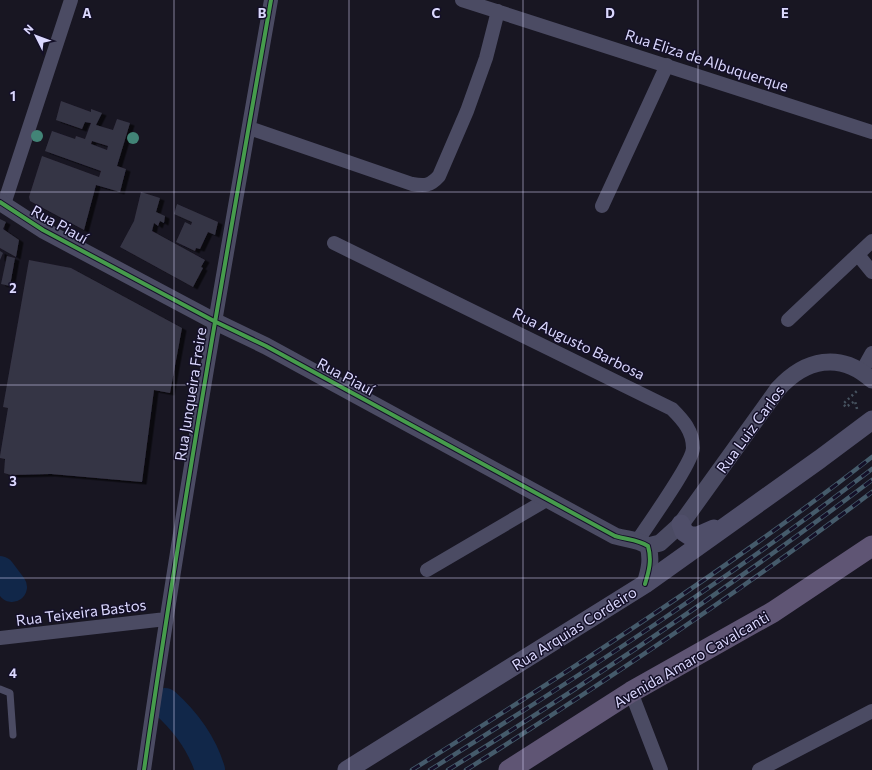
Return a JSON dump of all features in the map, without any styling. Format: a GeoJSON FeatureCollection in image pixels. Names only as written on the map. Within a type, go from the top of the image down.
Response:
{"type":"FeatureCollection","features":[{"type":"Feature","properties":{"kind":"main road","name":"Rua Arquias Cordeiro"},"geometry":{"type":"LineString","coordinates":[[347,770],[645,584],[872,420]]}},
{"type":"Feature","properties":{"kind":"main road"},"geometry":{"type":"LineString","coordinates":[[681,524],[684,532],[690,536],[698,536],[745,513]]}},
{"type":"Feature","properties":{"kind":"main road","name":"Avenida Amaro Cavalcanti"},"geometry":{"type":"LineString","coordinates":[[509,770],[631,692],[773,612],[872,546]]}},
{"type":"Feature","properties":{"kind":"street"},"geometry":{"type":"LineString","coordinates":[[2,203],[71,0]]}},
{"type":"Feature","properties":{"kind":"street","name":"Rua Junqueira Freire"},"geometry":{"type":"LineString","coordinates":[[144,770],[166,619],[214,321],[271,0]]}},
{"type":"Feature","properties":{"kind":"street","name":"Rua Eliza de Albuquerque"},"geometry":{"type":"LineString","coordinates":[[462,0],[494,6],[667,65],[872,132]]}},
{"type":"Feature","properties":{"kind":"street"},"geometry":{"type":"LineString","coordinates":[[248,128],[412,184],[425,186],[433,183],[439,176],[467,111],[486,58],[494,6]]}},
{"type":"Feature","properties":{"kind":"street"},"geometry":{"type":"LineString","coordinates":[[602,206],[667,65]]}},
{"type":"Feature","properties":{"kind":"street","name":"Rua Piauí"},"geometry":{"type":"LineString","coordinates":[[2,203],[43,230],[214,321],[266,346],[615,536],[643,543]]}},
{"type":"Feature","properties":{"kind":"street"},"geometry":{"type":"LineString","coordinates":[[788,320],[858,256],[872,241]]}},
{"type":"Feature","properties":{"kind":"street","name":"Rua Augusto Barbosa"},"geometry":{"type":"LineString","coordinates":[[334,243],[672,409],[684,421],[691,434],[693,450],[683,472],[643,543]]}},
{"type":"Feature","properties":{"kind":"street"},"geometry":{"type":"LineString","coordinates":[[858,256],[872,272]]}},
{"type":"Feature","properties":{"kind":"street"},"geometry":{"type":"LineString","coordinates":[[867,375],[872,353]]}},
{"type":"Feature","properties":{"kind":"street","name":"Rua Luiz Carlos"},"geometry":{"type":"LineString","coordinates":[[643,543],[660,543],[681,524],[786,380],[796,372],[808,366],[834,361],[845,363],[867,375]]}},
{"type":"Feature","properties":{"kind":"street"},"geometry":{"type":"LineString","coordinates":[[427,570],[548,499]]}},
{"type":"Feature","properties":{"kind":"street"},"geometry":{"type":"LineString","coordinates":[[643,543],[651,558],[645,584]]}},
{"type":"Feature","properties":{"kind":"street","name":"Rua Teixeira Bastos"},"geometry":{"type":"LineString","coordinates":[[0,638],[166,619]]}},
{"type":"Feature","properties":{"kind":"street"},"geometry":{"type":"LineString","coordinates":[[631,692],[661,770]]}},
{"type":"Feature","properties":{"kind":"street"},"geometry":{"type":"LineString","coordinates":[[759,770],[872,711]]}},
{"type":"Feature","properties":{"kind":"lane"},"geometry":{"type":"LineString","coordinates":[[0,689],[10,694],[13,735]]}},
{"type":"Feature","properties":{"kind":"path"},"geometry":{"type":"LineString","coordinates":[[843,404],[846,407],[855,401]]}},
{"type":"Feature","properties":{"kind":"building"},"geometry":{"type":"Polygon","coordinates":[[[61,101],[91,112],[91,109],[102,113],[96,125],[113,130],[117,119],[130,123],[117,166],[126,169],[120,192],[96,185],[84,230],[30,201],[29,197],[42,156],[99,177],[101,171],[45,151],[52,131],[75,139],[76,136],[85,139],[91,123],[85,122],[82,129],[56,120],[61,101]],[[92,141],[91,144],[107,150],[108,146],[92,141]]]}},
{"type":"Feature","properties":{"kind":"building"},"geometry":{"type":"Polygon","coordinates":[[[141,192],[160,198],[156,212],[165,216],[164,223],[160,221],[158,226],[154,223],[152,231],[205,260],[201,267],[203,268],[193,287],[120,247],[134,221],[141,192]]]}},
{"type":"Feature","properties":{"kind":"building"},"geometry":{"type":"Polygon","coordinates":[[[177,204],[218,222],[215,235],[208,232],[200,249],[196,248],[195,251],[176,242],[185,222],[191,225],[192,222],[174,214],[177,204]]]}},
{"type":"Feature","properties":{"kind":"building"},"geometry":{"type":"Polygon","coordinates":[[[0,219],[6,222],[3,229],[19,240],[16,257],[0,248],[0,219]]]}},
{"type":"Feature","properties":{"kind":"building"},"geometry":{"type":"Polygon","coordinates":[[[0,251],[3,253],[0,260],[0,251]]]}},
{"type":"Feature","properties":{"kind":"building"},"geometry":{"type":"Polygon","coordinates":[[[7,256],[15,258],[10,286],[1,284],[7,256]]]}},
{"type":"Feature","properties":{"kind":"building"},"geometry":{"type":"Polygon","coordinates":[[[29,260],[71,268],[182,328],[170,393],[154,390],[142,482],[51,474],[11,475],[4,473],[5,459],[0,458],[0,456],[8,408],[3,407],[29,260]]]}},
{"type":"Feature","properties":{"kind":"waterway"},"geometry":{"type":"LineString","coordinates":[[0,571],[12,587]]}},
{"type":"Feature","properties":{"kind":"waterway"},"geometry":{"type":"LineString","coordinates":[[165,703],[186,725],[198,742],[210,770]]}},
{"type":"Feature","properties":{"kind":"railway"},"geometry":{"type":"LineString","coordinates":[[412,770],[588,658],[704,580],[761,540],[872,457]]}},
{"type":"Feature","properties":{"kind":"railway"},"geometry":{"type":"LineString","coordinates":[[430,770],[599,662],[710,587],[872,469]]}},
{"type":"Feature","properties":{"kind":"railway"},"geometry":{"type":"LineString","coordinates":[[448,770],[610,666],[716,594],[872,480]]}},
{"type":"Feature","properties":{"kind":"railway"},"geometry":{"type":"LineString","coordinates":[[466,770],[672,635],[773,565],[872,492]]}},
{"type":"Feature","properties":{"kind":"cycle path"},"geometry":{"type":"LineString","coordinates":[[144,770],[189,480],[271,0]]}},
{"type":"Feature","properties":{"kind":"cycle path"},"geometry":{"type":"LineString","coordinates":[[0,202],[43,230],[214,321],[266,346],[615,536],[636,541],[648,546],[650,565],[645,584]]}}]}
